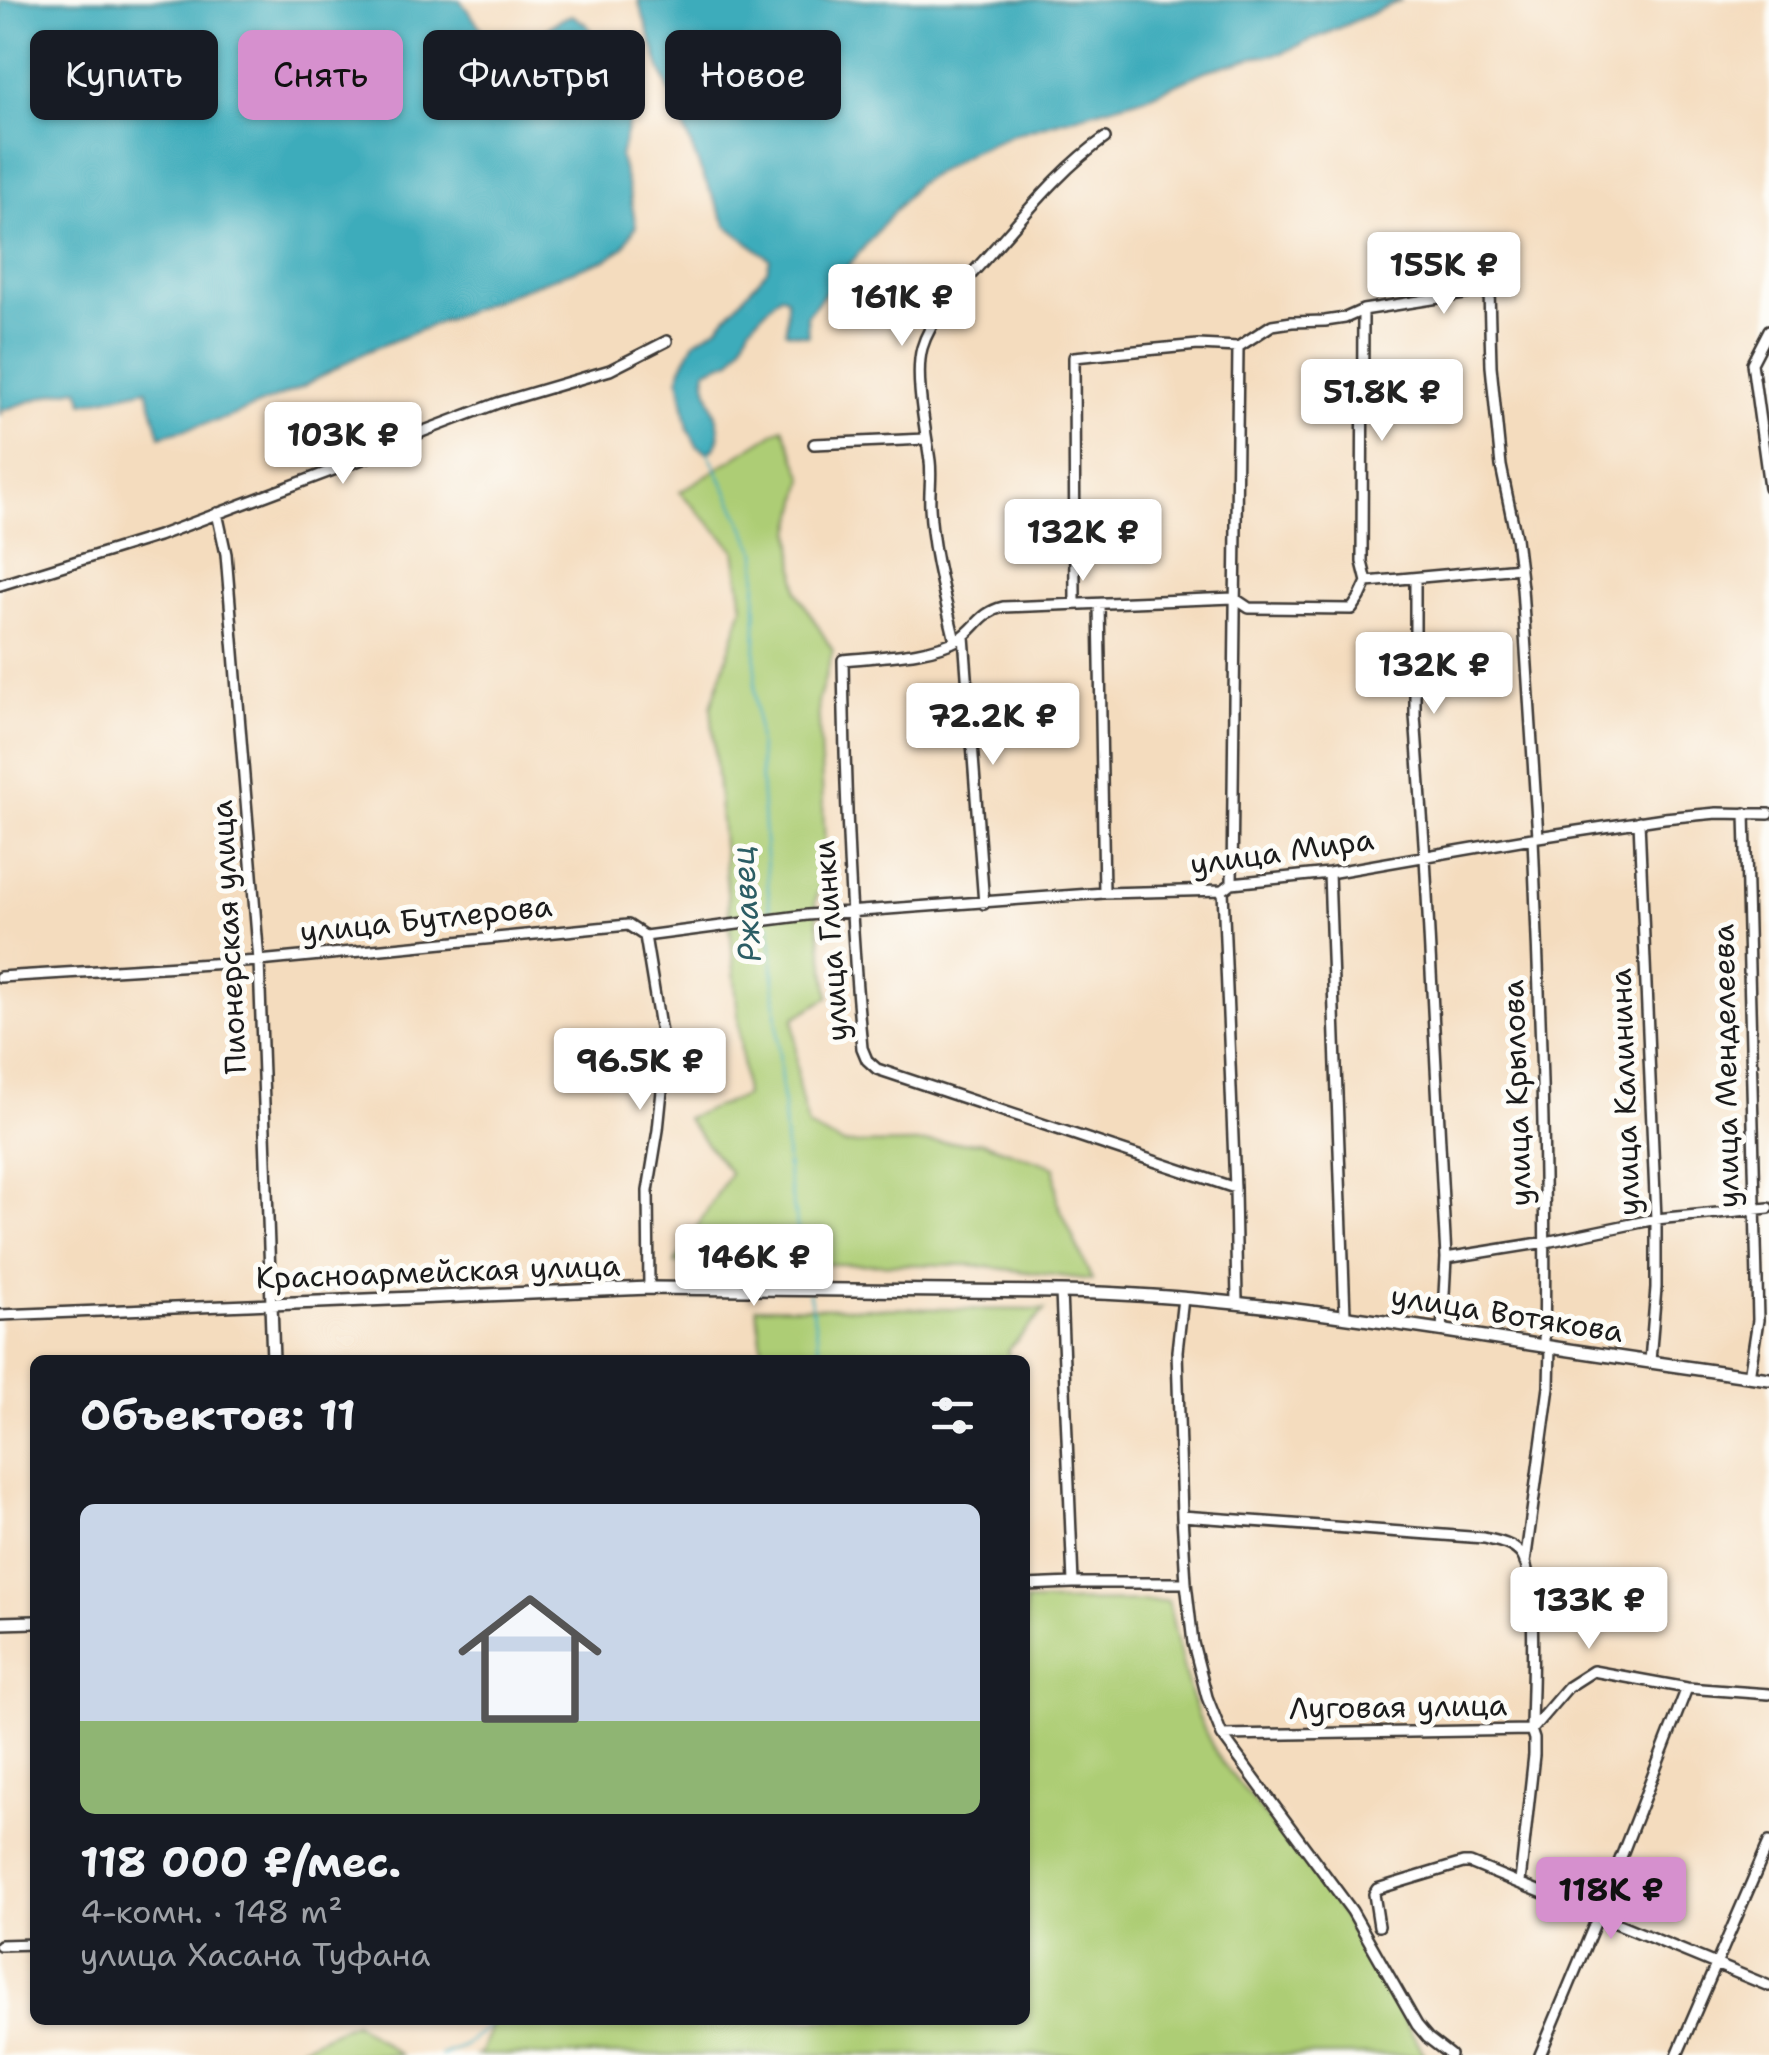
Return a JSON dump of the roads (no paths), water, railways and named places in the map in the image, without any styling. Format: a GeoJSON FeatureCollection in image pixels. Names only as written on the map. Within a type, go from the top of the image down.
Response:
{"type":"FeatureCollection","features":[{"type":"Feature","properties":{"kind":"street"},"geometry":{"type":"LineString","coordinates":[[984,904],[960,639],[940,574],[929,505],[932,486],[919,362],[931,329],[972,274],[1059,176],[1106,138]]}},
{"type":"Feature","properties":{"kind":"street"},"geometry":{"type":"LineString","coordinates":[[1075,603],[1074,357],[1198,345],[1238,348],[1272,325],[1325,322],[1362,310],[1488,290],[1501,466],[1520,568],[1536,837]]}},
{"type":"Feature","properties":{"kind":"street"},"geometry":{"type":"LineString","coordinates":[[960,639],[990,611],[1003,608],[1234,598],[1249,608],[1352,609],[1367,582],[1362,562],[1362,310]]}},
{"type":"Feature","properties":{"kind":"street"},"geometry":{"type":"LineString","coordinates":[[1769,330],[1752,362],[1769,487]]}},
{"type":"Feature","properties":{"kind":"street"},"geometry":{"type":"LineString","coordinates":[[0,585],[158,536],[376,454],[498,403],[610,370],[666,341]]}},
{"type":"Feature","properties":{"kind":"street"},"geometry":{"type":"LineString","coordinates":[[1232,882],[1238,348]]}},
{"type":"Feature","properties":{"kind":"street"},"geometry":{"type":"LineString","coordinates":[[1752,362],[1769,353]]}},
{"type":"Feature","properties":{"kind":"street"},"geometry":{"type":"LineString","coordinates":[[814,444],[926,439]]}},
{"type":"Feature","properties":{"kind":"street","name":"Пионерская улица"},"geometry":{"type":"LineString","coordinates":[[217,514],[226,554],[259,961],[273,1355]]}},
{"type":"Feature","properties":{"kind":"street"},"geometry":{"type":"LineString","coordinates":[[1367,582],[1520,568]]}},
{"type":"Feature","properties":{"kind":"street"},"geometry":{"type":"LineString","coordinates":[[1415,578],[1415,715],[1446,1258],[1442,1331]]}},
{"type":"Feature","properties":{"kind":"street"},"geometry":{"type":"LineString","coordinates":[[1099,604],[1104,893]]}},
{"type":"Feature","properties":{"kind":"street","name":"улица Глинки"},"geometry":{"type":"LineString","coordinates":[[960,639],[927,650],[843,660],[852,913],[862,1048],[867,1060],[877,1070],[1235,1188]]}},
{"type":"Feature","properties":{"kind":"street","name":"улица Мира"},"geometry":{"type":"LineString","coordinates":[[852,913],[1104,893],[1223,890],[1232,882],[1329,873],[1639,822],[1717,813],[1769,814]]}},
{"type":"Feature","properties":{"kind":"street","name":"улица Менделеева"},"geometry":{"type":"LineString","coordinates":[[1745,813],[1758,1320],[1749,1376]]}},
{"type":"Feature","properties":{"kind":"street","name":"улица Калинина"},"geometry":{"type":"LineString","coordinates":[[1639,822],[1656,1219],[1650,1361]]}},
{"type":"Feature","properties":{"kind":"street","name":"улица Крылова"},"geometry":{"type":"LineString","coordinates":[[1525,1562],[1549,1387],[1536,837]]}},
{"type":"Feature","properties":{"kind":"street"},"geometry":{"type":"LineString","coordinates":[[1329,873],[1345,1315]]}},
{"type":"Feature","properties":{"kind":"street"},"geometry":{"type":"LineString","coordinates":[[1223,890],[1237,1302]]}},
{"type":"Feature","properties":{"kind":"street","name":"улица Бутлерова"},"geometry":{"type":"LineString","coordinates":[[0,977],[259,961],[628,925],[645,936],[852,913]]}},
{"type":"Feature","properties":{"kind":"street"},"geometry":{"type":"LineString","coordinates":[[645,936],[664,1072],[648,1191],[649,1288]]}},
{"type":"Feature","properties":{"kind":"street"},"geometry":{"type":"LineString","coordinates":[[1446,1258],[1656,1219],[1769,1208]]}},
{"type":"Feature","properties":{"kind":"street","name":"Красноармейская улица"},"geometry":{"type":"LineString","coordinates":[[0,1315],[649,1288],[1120,1293],[1237,1302]]}},
{"type":"Feature","properties":{"kind":"street"},"geometry":{"type":"LineString","coordinates":[[1061,1292],[1073,1584]]}},
{"type":"Feature","properties":{"kind":"street"},"geometry":{"type":"LineString","coordinates":[[1182,1298],[1177,1351],[1186,1583],[1193,1642],[1206,1698],[1222,1735],[1352,1912],[1417,2025],[1450,2055]]}},
{"type":"Feature","properties":{"kind":"street","name":"улица Вотякова"},"geometry":{"type":"LineString","coordinates":[[1237,1302],[1769,1380]]}},
{"type":"Feature","properties":{"kind":"street"},"geometry":{"type":"LineString","coordinates":[[1182,1516],[1484,1538],[1520,1552],[1530,1581],[1531,1730]]}},
{"type":"Feature","properties":{"kind":"street"},"geometry":{"type":"LineString","coordinates":[[1030,1585],[1186,1583]]}},
{"type":"Feature","properties":{"kind":"street"},"geometry":{"type":"LineString","coordinates":[[0,1623],[30,1622]]}},
{"type":"Feature","properties":{"kind":"street"},"geometry":{"type":"LineString","coordinates":[[1531,1730],[1568,1687],[1593,1671],[1687,1688],[1769,1694]]}},
{"type":"Feature","properties":{"kind":"street"},"geometry":{"type":"LineString","coordinates":[[1540,2055],[1687,1688]]}},
{"type":"Feature","properties":{"kind":"street","name":"Луговая улица"},"geometry":{"type":"LineString","coordinates":[[1222,1735],[1531,1730],[1534,1755],[1520,1882]]}},
{"type":"Feature","properties":{"kind":"street"},"geometry":{"type":"LineString","coordinates":[[1677,2055],[1769,1842]]}},
{"type":"Feature","properties":{"kind":"street"},"geometry":{"type":"LineString","coordinates":[[1379,1926],[1374,1894],[1377,1890],[1462,1864],[1478,1866],[1769,1986]]}},
{"type":"Feature","properties":{"kind":"street"},"geometry":{"type":"LineString","coordinates":[[0,1945],[30,1944]]}},
{"type":"Feature","properties":{"kind":"water"},"geometry":{"type":"Polygon","coordinates":[[[0,0],[460,0],[482,30],[423,30],[423,120],[629,120],[620,157],[636,226],[623,248],[607,259],[368,351],[298,389],[227,418],[160,436],[147,389],[84,403],[79,389],[55,393],[1,411],[0,416],[0,0]]]}},
{"type":"Feature","properties":{"kind":"water"},"geometry":{"type":"Polygon","coordinates":[[[638,0],[1402,0],[1282,53],[1205,71],[1152,95],[1011,135],[973,151],[917,184],[807,315],[808,336],[786,332],[787,300],[780,295],[750,326],[731,360],[706,370],[719,426],[716,445],[708,452],[697,446],[688,429],[679,378],[681,368],[695,341],[716,328],[767,270],[770,259],[727,226],[681,120],[841,120],[841,30],[665,30],[665,81],[638,0]]]}},
{"type":"Feature","properties":{"kind":"water"},"geometry":{"type":"Polygon","coordinates":[[[572,15],[590,30],[546,30],[572,15]]]}},
{"type":"Feature","properties":{"kind":"waterway","name":"Ржавец"},"geometry":{"type":"LineString","coordinates":[[708,452],[757,553],[755,691],[770,917]]}},
{"type":"Feature","properties":{"kind":"waterway","name":"Ржавец"},"geometry":{"type":"LineString","coordinates":[[770,925],[788,1178],[808,1285]]}},
{"type":"Feature","properties":{"kind":"waterway","name":"Ржавец"},"geometry":{"type":"LineString","coordinates":[[809,1293],[821,1355]]}},
{"type":"Feature","properties":{"kind":"waterway","name":"Ржавец"},"geometry":{"type":"LineString","coordinates":[[441,2055],[464,2046],[489,2025]]}}]}
